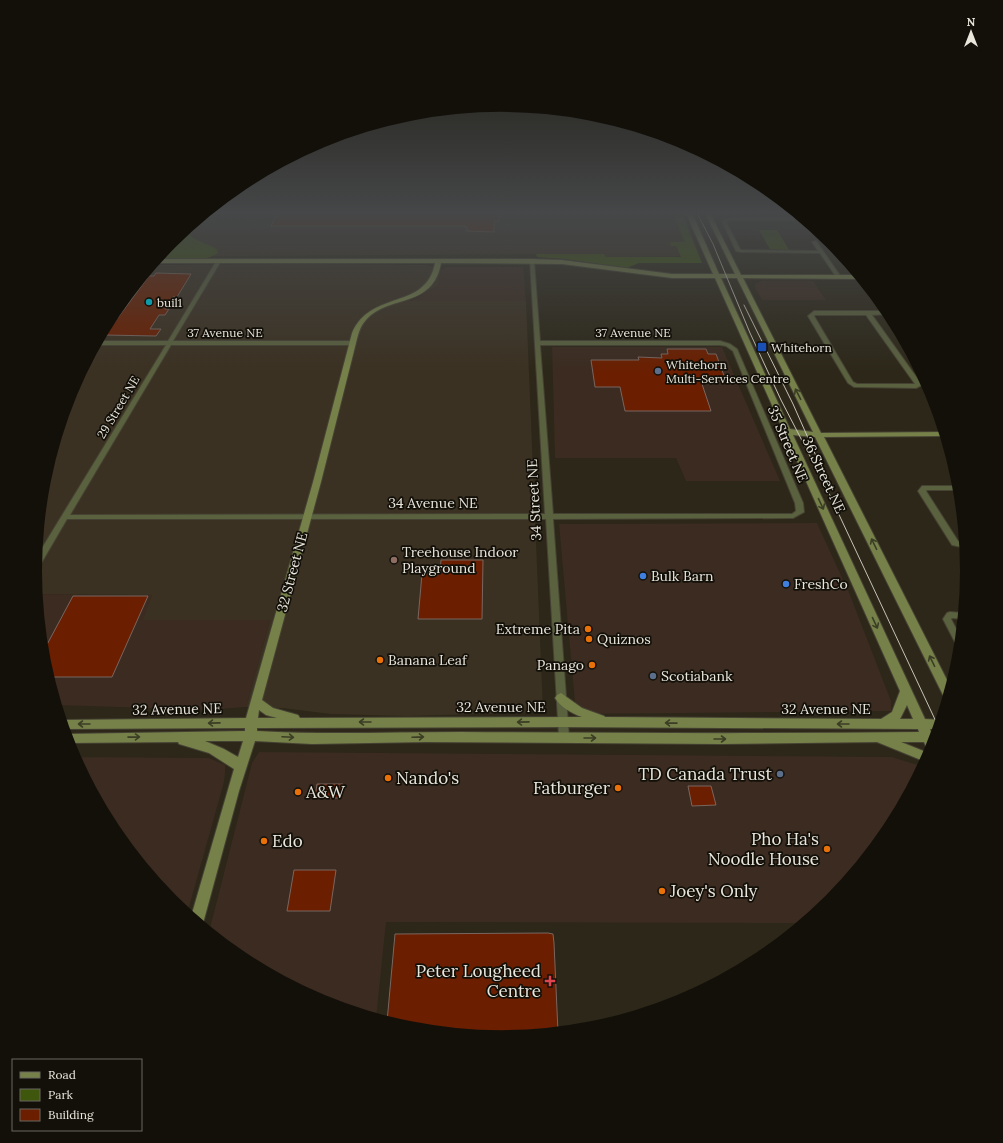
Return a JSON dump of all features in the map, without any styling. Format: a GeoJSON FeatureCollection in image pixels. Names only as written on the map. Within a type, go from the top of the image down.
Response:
{"type":"FeatureCollection","features":[{"type":"Feature","properties":{"kind":"main road","name":"32 Street NE"},"geometry":{"type":"LineString","coordinates":[[199,917],[253,723],[252,714],[317,482],[352,343],[357,329],[365,318],[386,306],[416,294],[430,284],[433,280],[437,266]]}},
{"type":"Feature","properties":{"kind":"main road"},"geometry":{"type":"LineString","coordinates":[[574,266],[660,278],[719,277],[755,279],[791,277]]}},
{"type":"Feature","properties":{"kind":"main road"},"geometry":{"type":"LineString","coordinates":[[695,278],[708,273],[710,266]]}},
{"type":"Feature","properties":{"kind":"main road","name":"36 Street NE"},"geometry":{"type":"LineString","coordinates":[[714,266],[741,331],[921,724],[931,735]]}},
{"type":"Feature","properties":{"kind":"main road","name":"36 Street NE"},"geometry":{"type":"LineString","coordinates":[[733,266],[818,432],[945,688]]}},
{"type":"Feature","properties":{"kind":"main road"},"geometry":{"type":"LineString","coordinates":[[739,278],[854,277]]}},
{"type":"Feature","properties":{"kind":"main road"},"geometry":{"type":"LineString","coordinates":[[695,278],[713,282],[724,288]]}},
{"type":"Feature","properties":{"kind":"main road"},"geometry":{"type":"LineString","coordinates":[[744,288],[749,282],[755,279]]}},
{"type":"Feature","properties":{"kind":"main road"},"geometry":{"type":"LineString","coordinates":[[787,431],[798,434],[818,432],[939,432]]}},
{"type":"Feature","properties":{"kind":"main road"},"geometry":{"type":"LineString","coordinates":[[818,432],[840,435],[939,432]]}},
{"type":"Feature","properties":{"kind":"main road"},"geometry":{"type":"LineString","coordinates":[[827,450],[831,441],[840,435]]}},
{"type":"Feature","properties":{"kind":"main road"},"geometry":{"type":"LineString","coordinates":[[882,724],[897,715],[906,691]]}},
{"type":"Feature","properties":{"kind":"main road"},"geometry":{"type":"LineString","coordinates":[[561,698],[578,711],[595,718],[618,722]]}},
{"type":"Feature","properties":{"kind":"main road"},"geometry":{"type":"LineString","coordinates":[[256,702],[270,712],[312,722]]}},
{"type":"Feature","properties":{"kind":"main road","name":"32 Avenue NE"},"geometry":{"type":"LineString","coordinates":[[68,724],[618,722],[935,724]]}},
{"type":"Feature","properties":{"kind":"main road","name":"32 Avenue NE"},"geometry":{"type":"LineString","coordinates":[[73,738],[249,736],[312,739],[426,737],[930,737]]}},
{"type":"Feature","properties":{"kind":"main road"},"geometry":{"type":"LineString","coordinates":[[168,737],[203,745],[225,754],[240,766]]}},
{"type":"Feature","properties":{"kind":"main road"},"geometry":{"type":"LineString","coordinates":[[874,738],[922,756]]}},
{"type":"Feature","properties":{"kind":"street","name":"29 Street NE"},"geometry":{"type":"LineString","coordinates":[[43,554],[216,266]]}},
{"type":"Feature","properties":{"kind":"street","name":"34 Street NE"},"geometry":{"type":"LineString","coordinates":[[532,266],[564,737]]}},
{"type":"Feature","properties":{"kind":"street"},"geometry":{"type":"LineString","coordinates":[[832,266],[840,277]]}},
{"type":"Feature","properties":{"kind":"street"},"geometry":{"type":"LineString","coordinates":[[868,313],[919,385],[856,386],[851,383],[811,316],[814,314],[868,313],[882,313]]}},
{"type":"Feature","properties":{"kind":"street","name":"37 Avenue NE"},"geometry":{"type":"LineString","coordinates":[[103,343],[352,343]]}},
{"type":"Feature","properties":{"kind":"street","name":"37 Avenue NE"},"geometry":{"type":"LineString","coordinates":[[538,343],[720,343],[728,345]]}},
{"type":"Feature","properties":{"kind":"street","name":"35 Street NE"},"geometry":{"type":"LineString","coordinates":[[728,345],[735,350],[799,503],[800,512]]}},
{"type":"Feature","properties":{"kind":"street"},"geometry":{"type":"LineString","coordinates":[[953,488],[925,488],[922,491],[955,543],[960,544]]}},
{"type":"Feature","properties":{"kind":"street","name":"34 Avenue NE"},"geometry":{"type":"LineString","coordinates":[[65,517],[793,516],[800,512]]}},
{"type":"Feature","properties":{"kind":"street"},"geometry":{"type":"LineString","coordinates":[[956,637],[947,620],[950,616],[959,616]]}},
{"type":"Feature","properties":{"kind":"shaded area"},"geometry":{"type":"Polygon","coordinates":[[[159,266],[431,266],[441,270],[438,286],[410,301],[526,301],[543,712],[407,716],[331,714],[283,708],[246,707],[270,620],[143,620],[152,595],[43,594],[42,572],[46,512],[51,482],[66,424],[89,368],[119,316],[159,266]]]}},
{"type":"Feature","properties":{"kind":"shaded area"},"geometry":{"type":"Polygon","coordinates":[[[447,267],[523,267],[526,301],[409,302],[438,286],[441,270],[447,267]]]}},
{"type":"Feature","properties":{"kind":"shaded area"},"geometry":{"type":"Polygon","coordinates":[[[761,281],[813,281],[826,300],[762,300],[755,288],[755,284],[761,281]]]}},
{"type":"Feature","properties":{"kind":"shaded area"},"geometry":{"type":"Polygon","coordinates":[[[552,347],[722,347],[780,481],[686,481],[676,458],[555,458],[552,347]]]}},
{"type":"Feature","properties":{"kind":"shaded area"},"geometry":{"type":"Polygon","coordinates":[[[817,523],[850,595],[891,701],[891,711],[576,714],[559,524],[817,523]]]}},
{"type":"Feature","properties":{"kind":"shaded area"},"geometry":{"type":"Polygon","coordinates":[[[43,594],[152,595],[144,620],[270,620],[246,707],[207,710],[62,705],[51,661],[46,631],[43,594]]]}},
{"type":"Feature","properties":{"kind":"shaded area"},"geometry":{"type":"Polygon","coordinates":[[[259,752],[892,757],[918,765],[884,827],[866,851],[826,896],[797,923],[386,922],[377,1013],[354,1007],[298,984],[246,954],[210,926],[252,763],[259,752]]]}},
{"type":"Feature","properties":{"kind":"shaded area"},"geometry":{"type":"Polygon","coordinates":[[[81,757],[209,758],[225,765],[224,782],[189,907],[156,874],[119,827],[89,775],[81,757]]]}},
{"type":"Feature","properties":{"kind":"green space"},"geometry":{"type":"Polygon","coordinates":[[[616,266],[631,266],[627,268],[616,266]]]}},
{"type":"Feature","properties":{"kind":"building","name":"buil1"},"geometry":{"type":"Polygon","coordinates":[[[156,273],[191,274],[177,297],[173,297],[165,309],[169,309],[165,315],[159,315],[150,329],[161,329],[156,336],[108,335],[118,317],[138,291],[150,276],[154,276],[156,273]]]}},
{"type":"Feature","properties":{"kind":"building","name":"Whitehorn Multi-Services Centre"},"geometry":{"type":"Polygon","coordinates":[[[667,349],[706,349],[708,354],[716,354],[726,381],[701,381],[711,411],[625,411],[620,387],[595,387],[591,360],[639,360],[638,357],[662,358],[661,354],[668,354],[667,349]]]}},
{"type":"Feature","properties":{"kind":"building"},"geometry":{"type":"Polygon","coordinates":[[[441,560],[483,560],[482,619],[418,619],[422,574],[440,574],[441,560]]]}},
{"type":"Feature","properties":{"kind":"building"},"geometry":{"type":"Polygon","coordinates":[[[73,596],[148,596],[112,677],[55,677],[48,643],[73,596]]]}},
{"type":"Feature","properties":{"kind":"building"},"geometry":{"type":"Polygon","coordinates":[[[317,784],[343,784],[340,798],[315,798],[317,784]]]}},
{"type":"Feature","properties":{"kind":"building"},"geometry":{"type":"Polygon","coordinates":[[[688,786],[711,786],[716,805],[692,806],[688,786]]]}},
{"type":"Feature","properties":{"kind":"building"},"geometry":{"type":"Polygon","coordinates":[[[294,870],[336,870],[330,911],[287,911],[294,870]]]}},
{"type":"Feature","properties":{"kind":"building"},"geometry":{"type":"Polygon","coordinates":[[[395,934],[553,934],[558,1027],[502,1031],[471,1030],[442,1027],[388,1016],[395,934]]]}},
{"type":"Feature","properties":{"kind":"tram line"},"geometry":{"type":"LineString","coordinates":[[722,266],[750,333],[781,400],[827,489],[936,722]]}},
{"type":"Feature","properties":{"kind":"tram line"},"geometry":{"type":"LineString","coordinates":[[744,305],[793,404],[820,465]]}},
{"type":"Feature","properties":{"kind":"place","name":"buil1"},"geometry":{"type":"Point","coordinates":[149,302]}},
{"type":"Feature","properties":{"kind":"place","name":"Whitehorn"},"geometry":{"type":"Point","coordinates":[762,347]}},
{"type":"Feature","properties":{"kind":"place","name":"Whitehorn Multi-Services Centre"},"geometry":{"type":"Point","coordinates":[658,371]}},
{"type":"Feature","properties":{"kind":"place","name":"Treehouse Indoor Playground"},"geometry":{"type":"Point","coordinates":[394,560]}},
{"type":"Feature","properties":{"kind":"place","name":"Bulk Barn"},"geometry":{"type":"Point","coordinates":[643,576]}},
{"type":"Feature","properties":{"kind":"place","name":"FreshCo"},"geometry":{"type":"Point","coordinates":[786,584]}},
{"type":"Feature","properties":{"kind":"place","name":"Extreme Pita"},"geometry":{"type":"Point","coordinates":[588,629]}},
{"type":"Feature","properties":{"kind":"place","name":"Quiznos"},"geometry":{"type":"Point","coordinates":[589,639]}},
{"type":"Feature","properties":{"kind":"place","name":"Banana Leaf"},"geometry":{"type":"Point","coordinates":[380,660]}},
{"type":"Feature","properties":{"kind":"place","name":"Panago"},"geometry":{"type":"Point","coordinates":[592,665]}},
{"type":"Feature","properties":{"kind":"place","name":"Scotiabank"},"geometry":{"type":"Point","coordinates":[653,676]}},
{"type":"Feature","properties":{"kind":"place","name":"TD Canada Trust"},"geometry":{"type":"Point","coordinates":[780,774]}},
{"type":"Feature","properties":{"kind":"place","name":"Nando's"},"geometry":{"type":"Point","coordinates":[388,778]}},
{"type":"Feature","properties":{"kind":"place","name":"Fatburger"},"geometry":{"type":"Point","coordinates":[618,788]}},
{"type":"Feature","properties":{"kind":"place","name":"A&W"},"geometry":{"type":"Point","coordinates":[298,792]}},
{"type":"Feature","properties":{"kind":"place","name":"Edo"},"geometry":{"type":"Point","coordinates":[264,841]}},
{"type":"Feature","properties":{"kind":"place","name":"Pho Ha's Noodle House"},"geometry":{"type":"Point","coordinates":[827,849]}},
{"type":"Feature","properties":{"kind":"place","name":"Joey's Only"},"geometry":{"type":"Point","coordinates":[662,891]}},
{"type":"Feature","properties":{"kind":"place","name":"Peter Lougheed Centre"},"geometry":{"type":"Point","coordinates":[550,981]}}]}
